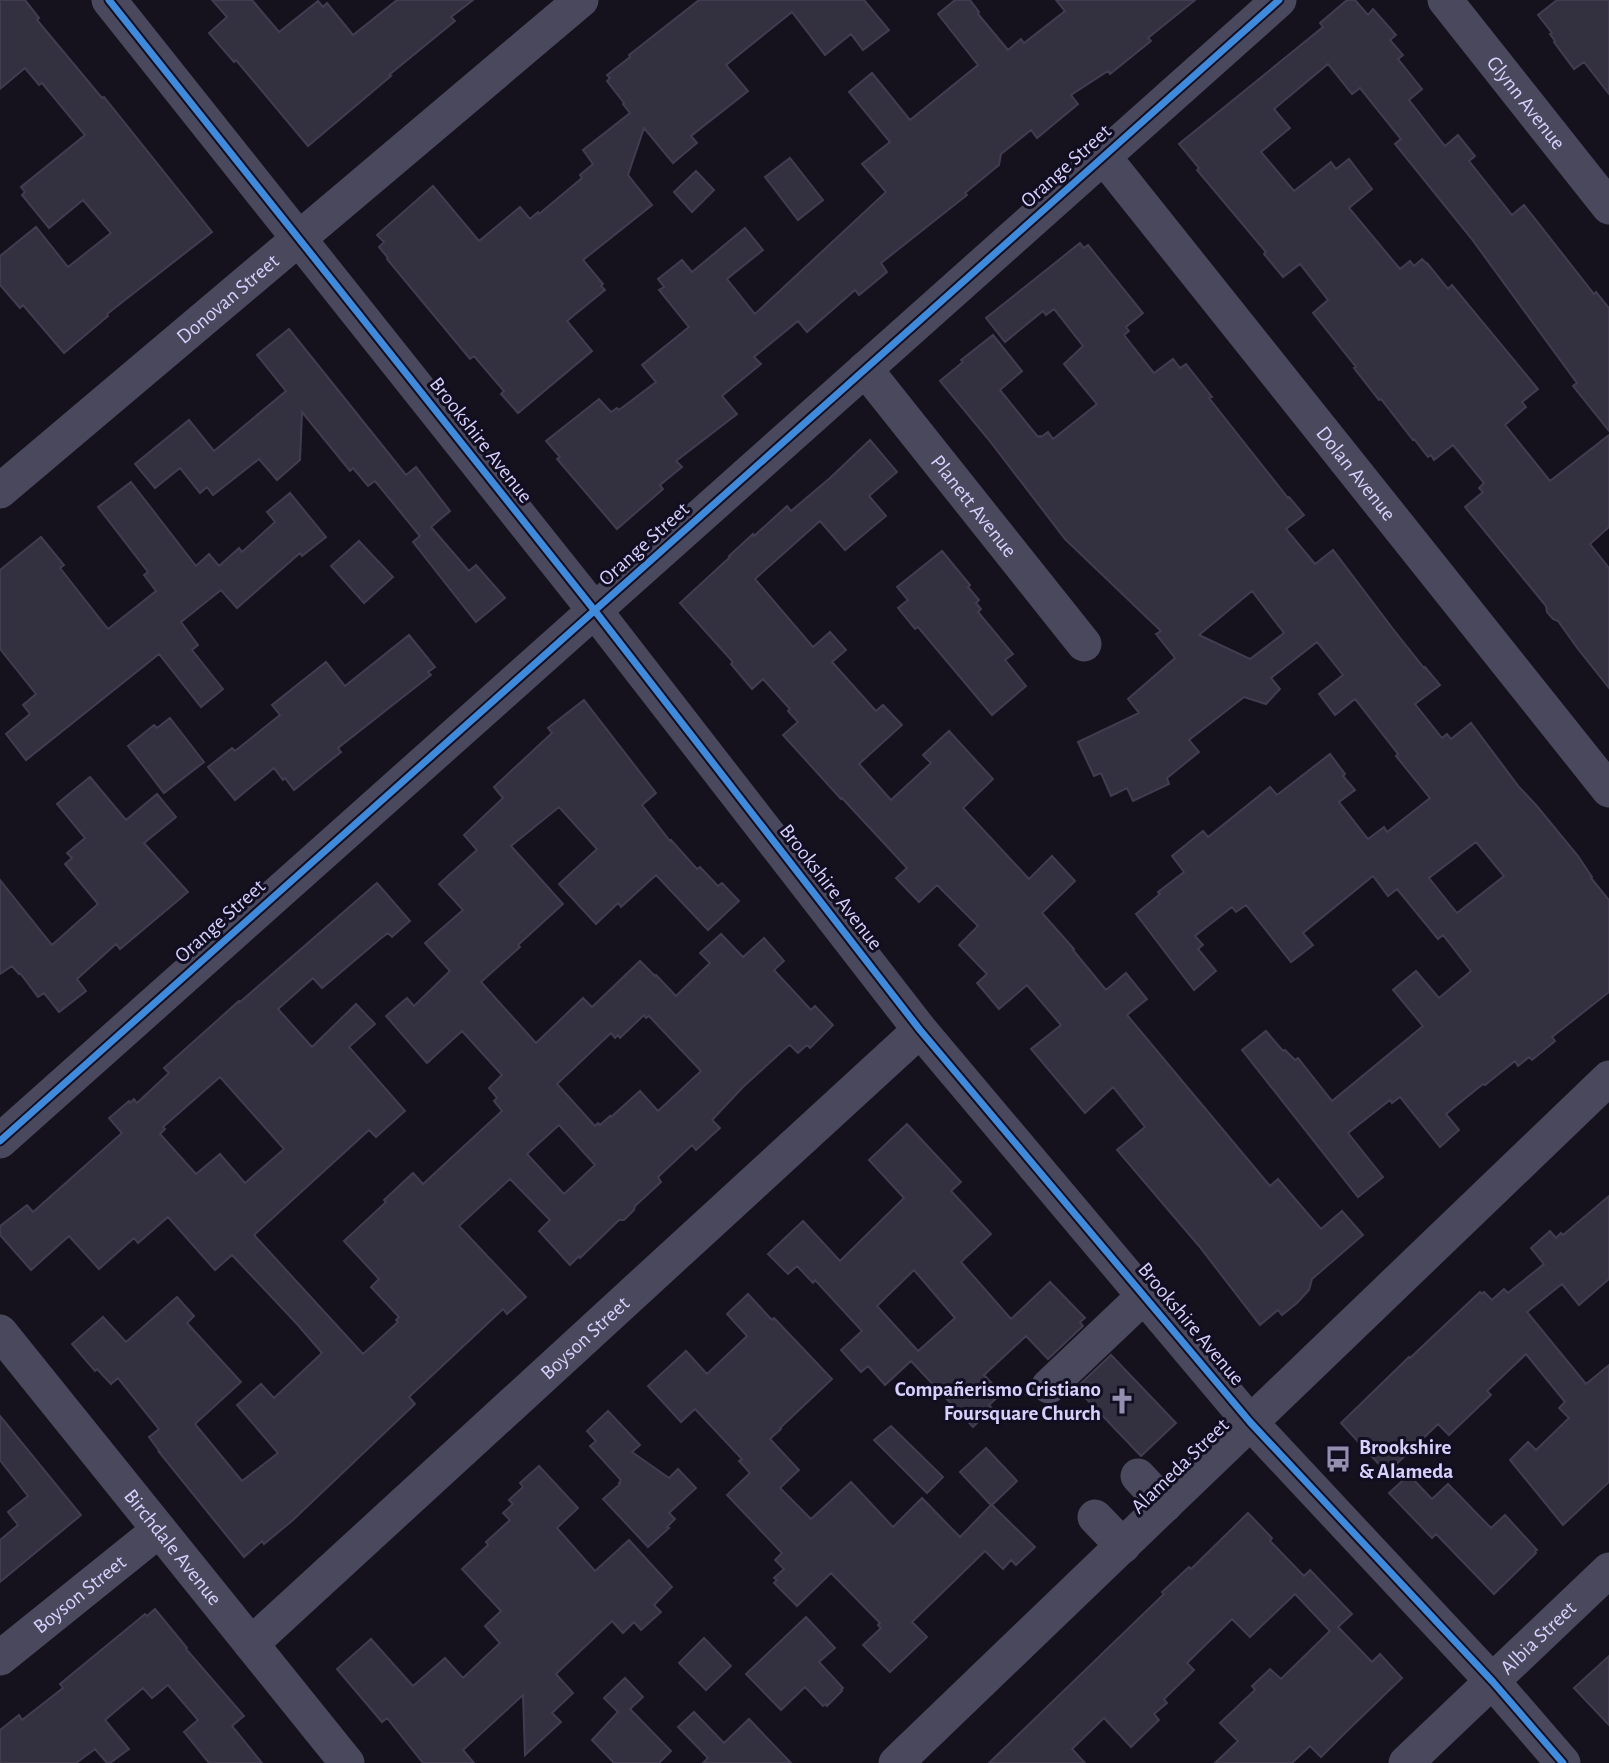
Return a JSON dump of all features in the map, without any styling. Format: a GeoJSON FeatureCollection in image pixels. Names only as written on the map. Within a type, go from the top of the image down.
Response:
{"type":"FeatureCollection","features":[{"type":"Feature","properties":{"kind":"street","name":"Brookshire Avenue"},"geometry":{"type":"LineString","coordinates":[[109,0],[595,611],[920,1030],[1251,1422],[1493,1682],[1563,1763]]}},
{"type":"Feature","properties":{"kind":"street","name":"Donovan Street"},"geometry":{"type":"LineString","coordinates":[[0,491],[581,0]]}},
{"type":"Feature","properties":{"kind":"street","name":"Orange Street"},"geometry":{"type":"LineString","coordinates":[[0,1141],[1279,0]]}},
{"type":"Feature","properties":{"kind":"street","name":"Glynn Avenue"},"geometry":{"type":"LineString","coordinates":[[1445,0],[1609,207]]}},
{"type":"Feature","properties":{"kind":"street","name":"Dolan Avenue"},"geometry":{"type":"LineString","coordinates":[[1103,156],[1609,790]]}},
{"type":"Feature","properties":{"kind":"street","name":"Planett Avenue"},"geometry":{"type":"LineString","coordinates":[[865,369],[1084,643]]}},
{"type":"Feature","properties":{"kind":"street","name":"Boyson Street"},"geometry":{"type":"LineString","coordinates":[[251,1644],[920,1030]]}},
{"type":"Feature","properties":{"kind":"street","name":"Alameda Street"},"geometry":{"type":"LineString","coordinates":[[896,1763],[1609,1079]]}},
{"type":"Feature","properties":{"kind":"street"},"geometry":{"type":"LineString","coordinates":[[1049,1386],[1144,1296]]}},
{"type":"Feature","properties":{"kind":"street","name":"Birchdale Avenue"},"geometry":{"type":"LineString","coordinates":[[0,1332],[347,1763]]}},
{"type":"Feature","properties":{"kind":"street"},"geometry":{"type":"LineString","coordinates":[[1138,1476],[1165,1505]]}},
{"type":"Feature","properties":{"kind":"street"},"geometry":{"type":"LineString","coordinates":[[1095,1517],[1123,1546]]}},
{"type":"Feature","properties":{"kind":"street","name":"Boyson Street"},"geometry":{"type":"LineString","coordinates":[[0,1658],[159,1530]]}},
{"type":"Feature","properties":{"kind":"street","name":"Albia Street"},"geometry":{"type":"LineString","coordinates":[[1406,1763],[1609,1570]]}},
{"type":"Feature","properties":{"kind":"building"},"geometry":{"type":"Polygon","coordinates":[[[0,0],[25,0],[39,18],[37,20],[102,98],[104,97],[212,232],[107,314],[108,316],[64,353],[23,305],[20,308],[0,285],[0,256],[36,227],[68,267],[111,233],[83,200],[49,228],[22,195],[25,192],[21,187],[85,135],[42,83],[39,85],[25,68],[0,89],[0,0]]]}},
{"type":"Feature","properties":{"kind":"building"},"geometry":{"type":"Polygon","coordinates":[[[212,0],[252,0],[279,32],[318,1],[323,7],[327,3],[353,35],[397,0],[473,0],[451,17],[455,21],[308,146],[236,60],[234,62],[209,33],[227,17],[212,0]]]}},
{"type":"Feature","properties":{"kind":"building"},"geometry":{"type":"Polygon","coordinates":[[[699,0],[864,0],[889,30],[863,50],[851,34],[825,55],[792,12],[726,65],[748,91],[691,136],[697,143],[673,163],[644,128],[628,175],[652,205],[583,260],[605,290],[567,321],[592,351],[518,413],[501,394],[504,391],[474,356],[470,359],[387,259],[379,247],[384,242],[377,235],[433,186],[479,241],[520,207],[530,219],[538,212],[539,214],[582,178],[580,175],[593,164],[583,150],[630,113],[607,81],[610,78],[607,75],[699,0]]]}},
{"type":"Feature","properties":{"kind":"building"},"geometry":{"type":"Polygon","coordinates":[[[955,0],[970,0],[978,14],[1008,50],[1021,39],[1024,43],[1065,11],[1056,0],[1195,0],[1148,38],[1151,41],[1110,74],[1108,71],[1071,95],[1078,104],[1037,138],[1031,130],[1001,154],[999,165],[965,193],[967,195],[881,263],[887,272],[859,295],[855,290],[807,332],[798,321],[754,357],[761,364],[722,396],[737,414],[676,461],[682,467],[660,485],[663,489],[617,529],[557,459],[560,457],[546,441],[599,399],[611,412],[617,408],[619,410],[656,382],[642,365],[689,327],[659,290],[664,287],[658,279],[682,260],[692,272],[745,228],[763,250],[727,279],[755,314],[886,192],[862,164],[890,142],[849,92],[872,73],[910,120],[978,65],[938,14],[955,0]]]}},
{"type":"Feature","properties":{"kind":"building"},"geometry":{"type":"Polygon","coordinates":[[[1347,0],[1355,0],[1368,15],[1373,9],[1396,35],[1390,40],[1403,55],[1398,59],[1422,89],[1409,100],[1445,146],[1458,135],[1475,156],[1469,161],[1512,215],[1524,205],[1594,294],[1596,292],[1609,308],[1609,431],[1573,386],[1577,383],[1471,238],[1395,144],[1401,139],[1360,88],[1352,94],[1328,64],[1274,109],[1290,128],[1261,152],[1294,191],[1331,162],[1336,169],[1349,159],[1372,189],[1349,208],[1400,269],[1410,261],[1414,266],[1422,259],[1448,289],[1452,285],[1538,389],[1522,402],[1526,407],[1505,425],[1550,481],[1609,435],[1609,527],[1590,544],[1609,568],[1609,688],[1465,507],[1483,492],[1479,488],[1484,483],[1453,445],[1434,460],[1431,455],[1428,457],[1381,399],[1379,400],[1313,313],[1328,300],[1300,264],[1283,277],[1179,144],[1323,27],[1320,23],[1347,0]]]}},
{"type":"Feature","properties":{"kind":"building"},"geometry":{"type":"Polygon","coordinates":[[[1557,0],[1609,0],[1609,94],[1584,62],[1574,69],[1538,15],[1557,0]]]}},
{"type":"Feature","properties":{"kind":"building"},"geometry":{"type":"Polygon","coordinates":[[[790,158],[823,200],[798,220],[765,177],[790,158]]]}},
{"type":"Feature","properties":{"kind":"building"},"geometry":{"type":"Polygon","coordinates":[[[696,171],[714,190],[692,212],[674,192],[696,171]]]}},
{"type":"Feature","properties":{"kind":"building"},"geometry":{"type":"Polygon","coordinates":[[[1080,243],[1084,248],[1088,245],[1143,313],[1126,327],[1129,331],[1124,335],[1154,373],[1173,359],[1180,368],[1186,364],[1212,397],[1209,398],[1304,515],[1286,529],[1315,564],[1333,550],[1440,685],[1415,704],[1442,738],[1447,734],[1451,739],[1471,723],[1519,787],[1578,856],[1609,900],[1609,992],[1552,1037],[1555,1041],[1532,1060],[1529,1057],[1518,1066],[1515,1061],[1446,1114],[1459,1130],[1440,1147],[1400,1097],[1392,1103],[1390,1100],[1348,1133],[1383,1177],[1358,1197],[1242,1050],[1266,1031],[1283,1051],[1295,1060],[1298,1058],[1332,1101],[1423,1026],[1393,990],[1416,971],[1439,998],[1471,971],[1443,935],[1438,939],[1397,889],[1388,896],[1373,876],[1303,933],[1313,945],[1291,962],[1246,905],[1236,912],[1232,907],[1195,936],[1203,945],[1198,949],[1216,971],[1194,990],[1136,914],[1184,872],[1172,856],[1203,831],[1208,837],[1270,787],[1277,795],[1330,754],[1355,790],[1339,802],[1368,839],[1384,827],[1387,832],[1430,798],[1355,699],[1335,715],[1319,694],[1343,675],[1317,642],[1271,678],[1280,689],[1266,704],[1244,697],[1189,740],[1199,752],[1167,778],[1169,784],[1133,801],[1127,788],[1111,796],[1101,773],[1094,776],[1078,742],[1139,713],[1128,699],[1175,658],[1156,634],[1161,631],[1065,539],[940,381],[993,335],[1022,371],[1000,390],[1038,437],[1048,432],[1053,439],[1097,404],[1064,364],[1083,346],[1054,309],[1046,315],[1043,311],[1005,342],[986,318],[1080,243]],[[1252,591],[1199,635],[1250,659],[1284,633],[1252,591]],[[1476,842],[1429,878],[1457,913],[1504,876],[1476,842]]]}},
{"type":"Feature","properties":{"kind":"building"},"geometry":{"type":"Polygon","coordinates":[[[289,329],[406,475],[416,467],[450,511],[431,527],[469,571],[476,565],[505,598],[476,622],[413,542],[420,536],[375,481],[368,486],[353,468],[350,471],[302,412],[300,460],[277,480],[259,459],[213,495],[207,487],[200,493],[180,468],[155,488],[135,464],[189,420],[214,451],[286,391],[257,355],[289,329]]]}},
{"type":"Feature","properties":{"kind":"building"},"geometry":{"type":"Polygon","coordinates":[[[870,440],[897,472],[869,496],[886,516],[845,550],[820,521],[755,579],[813,647],[830,632],[846,650],[832,662],[876,711],[883,705],[902,725],[859,764],[891,800],[931,763],[923,755],[949,731],[993,779],[963,808],[1029,879],[1052,856],[1075,881],[1042,913],[1106,990],[1126,973],[1147,999],[1127,1015],[1270,1186],[1278,1179],[1321,1229],[1342,1211],[1363,1235],[1312,1279],[1309,1290],[1282,1315],[1278,1310],[1260,1325],[1199,1246],[1117,1150],[1145,1127],[1113,1087],[1085,1113],[1031,1049],[1061,1025],[1027,985],[999,1009],[977,983],[987,974],[959,945],[978,926],[937,885],[919,902],[896,878],[907,868],[783,735],[798,722],[788,711],[790,709],[763,679],[752,689],[731,664],[733,662],[680,603],[753,534],[754,536],[787,506],[791,511],[870,440]]]}},
{"type":"Feature","properties":{"kind":"building"},"geometry":{"type":"Polygon","coordinates":[[[131,482],[196,566],[209,554],[219,566],[239,548],[242,552],[275,522],[267,512],[290,493],[326,537],[302,556],[300,553],[237,608],[221,590],[181,622],[198,645],[192,650],[223,689],[201,707],[159,654],[26,760],[6,734],[30,714],[23,705],[36,694],[0,649],[0,570],[41,537],[64,565],[60,568],[108,629],[156,591],[144,575],[148,572],[98,507],[131,482]]]}},
{"type":"Feature","properties":{"kind":"building"},"geometry":{"type":"Polygon","coordinates":[[[359,541],[393,577],[364,603],[331,566],[359,541]]]}},
{"type":"Feature","properties":{"kind":"building"},"geometry":{"type":"Polygon","coordinates":[[[942,551],[979,600],[976,603],[981,609],[978,612],[1013,654],[1005,660],[1026,686],[992,715],[918,627],[915,629],[898,608],[908,600],[897,587],[942,551]]]}},
{"type":"Feature","properties":{"kind":"building"},"geometry":{"type":"Polygon","coordinates":[[[409,635],[435,667],[428,672],[431,675],[338,748],[341,752],[294,790],[274,768],[235,800],[208,767],[232,748],[235,751],[280,715],[272,705],[326,662],[345,686],[409,635]]]}},
{"type":"Feature","properties":{"kind":"building"},"geometry":{"type":"Polygon","coordinates":[[[584,700],[656,793],[642,805],[670,841],[697,869],[700,867],[718,886],[722,883],[739,901],[708,930],[656,875],[621,907],[618,903],[596,924],[559,884],[597,849],[559,807],[511,846],[563,904],[481,982],[536,1043],[583,998],[592,1007],[640,961],[676,996],[710,963],[700,953],[721,934],[743,957],[764,938],[784,961],[774,970],[811,1010],[815,1006],[833,1025],[810,1048],[807,1045],[798,1053],[788,1046],[743,1087],[712,1120],[720,1128],[696,1150],[692,1145],[658,1177],[661,1182],[624,1220],[619,1220],[570,1265],[539,1231],[550,1220],[510,1179],[459,1226],[526,1297],[507,1314],[503,1309],[409,1397],[415,1404],[293,1520],[244,1557],[159,1452],[149,1437],[159,1429],[118,1378],[111,1384],[97,1369],[95,1371],[72,1344],[103,1317],[126,1342],[177,1297],[194,1316],[187,1323],[241,1382],[195,1424],[242,1481],[278,1453],[237,1405],[261,1384],[274,1398],[322,1353],[232,1255],[215,1270],[168,1217],[138,1243],[134,1238],[99,1269],[69,1236],[31,1270],[0,1235],[0,1226],[27,1205],[33,1212],[122,1133],[109,1118],[129,1101],[130,1103],[134,1099],[137,1103],[169,1073],[164,1068],[377,883],[410,921],[392,937],[388,933],[380,939],[322,988],[313,978],[278,1009],[312,1047],[356,1004],[375,1024],[349,1047],[405,1111],[376,1137],[369,1130],[254,1235],[363,1354],[398,1322],[396,1320],[399,1317],[371,1287],[379,1279],[344,1241],[413,1173],[423,1184],[502,1111],[489,1088],[502,1075],[462,1031],[427,1063],[386,1016],[407,998],[414,1006],[450,971],[425,943],[463,910],[439,884],[477,850],[464,835],[503,798],[494,787],[552,733],[548,728],[584,700]],[[644,1015],[620,1038],[618,1035],[615,1038],[611,1033],[557,1084],[595,1126],[611,1117],[640,1091],[658,1111],[701,1071],[649,1016],[646,1018],[644,1015]],[[220,1077],[163,1127],[165,1129],[160,1134],[196,1174],[220,1154],[245,1183],[284,1149],[220,1077]],[[559,1125],[527,1154],[564,1194],[595,1165],[559,1125]]]}},
{"type":"Feature","properties":{"kind":"building"},"geometry":{"type":"Polygon","coordinates":[[[170,718],[204,762],[164,793],[128,746],[154,725],[157,728],[170,718]]]}},
{"type":"Feature","properties":{"kind":"building"},"geometry":{"type":"Polygon","coordinates":[[[90,777],[126,820],[157,794],[176,817],[144,843],[188,892],[120,949],[116,944],[77,979],[86,991],[59,1012],[44,993],[38,997],[12,966],[0,974],[0,880],[52,945],[98,904],[65,864],[72,858],[67,853],[85,838],[57,804],[90,777]]]}},
{"type":"Feature","properties":{"kind":"building"},"geometry":{"type":"Polygon","coordinates":[[[907,1124],[961,1182],[951,1191],[991,1234],[961,1262],[1011,1319],[1050,1282],[1085,1318],[1080,1322],[1083,1326],[1048,1359],[1026,1336],[984,1375],[1000,1395],[989,1405],[992,1408],[973,1427],[911,1361],[885,1385],[868,1366],[861,1372],[841,1350],[862,1331],[815,1280],[813,1283],[797,1266],[788,1274],[768,1254],[803,1221],[840,1261],[904,1198],[869,1160],[907,1124]],[[914,1270],[877,1306],[918,1351],[955,1318],[914,1270]]]}},
{"type":"Feature","properties":{"kind":"building"},"geometry":{"type":"Polygon","coordinates":[[[1609,1196],[1609,1279],[1579,1305],[1562,1284],[1527,1312],[1586,1384],[1609,1365],[1609,1482],[1563,1525],[1510,1460],[1528,1442],[1536,1450],[1569,1418],[1559,1408],[1565,1402],[1526,1354],[1487,1391],[1491,1395],[1449,1435],[1438,1424],[1387,1473],[1341,1423],[1480,1292],[1484,1292],[1492,1300],[1504,1289],[1508,1293],[1544,1264],[1531,1248],[1550,1231],[1556,1238],[1561,1233],[1563,1235],[1609,1196]]]}},
{"type":"Feature","properties":{"kind":"building"},"geometry":{"type":"Polygon","coordinates":[[[748,1294],[832,1379],[770,1439],[799,1470],[780,1488],[811,1519],[851,1482],[893,1527],[922,1498],[960,1537],[991,1505],[960,1472],[986,1448],[1017,1481],[992,1505],[1035,1547],[1016,1565],[1011,1560],[1003,1569],[985,1551],[912,1622],[927,1637],[890,1672],[863,1645],[881,1628],[878,1625],[880,1623],[831,1573],[797,1606],[774,1583],[777,1580],[774,1578],[784,1569],[775,1560],[782,1553],[727,1495],[750,1473],[739,1461],[742,1459],[695,1409],[681,1422],[648,1386],[686,1351],[707,1374],[747,1336],[727,1314],[748,1294]]]}},
{"type":"Feature","properties":{"kind":"building","name":"Compañerismo Cristiano Foursquare Church"},"geometry":{"type":"Polygon","coordinates":[[[1111,1355],[1176,1423],[1141,1456],[1076,1388],[1111,1355]]]}},
{"type":"Feature","properties":{"kind":"building"},"geometry":{"type":"Polygon","coordinates":[[[608,1411],[640,1445],[632,1452],[669,1478],[678,1469],[696,1488],[669,1513],[675,1519],[648,1547],[603,1499],[621,1480],[590,1446],[596,1441],[587,1431],[608,1411]]]}},
{"type":"Feature","properties":{"kind":"building"},"geometry":{"type":"Polygon","coordinates":[[[0,1416],[81,1515],[0,1582],[0,1540],[18,1525],[8,1512],[28,1496],[0,1460],[0,1416]]]}},
{"type":"Feature","properties":{"kind":"building"},"geometry":{"type":"Polygon","coordinates":[[[891,1426],[943,1477],[927,1493],[874,1440],[891,1426]]]}},
{"type":"Feature","properties":{"kind":"building"},"geometry":{"type":"Polygon","coordinates":[[[539,1466],[578,1508],[557,1528],[595,1571],[629,1540],[672,1587],[654,1605],[661,1612],[641,1630],[634,1622],[623,1633],[612,1621],[556,1674],[573,1693],[552,1713],[561,1722],[525,1755],[523,1695],[463,1750],[474,1763],[423,1763],[387,1718],[382,1722],[337,1669],[371,1639],[413,1686],[445,1658],[463,1678],[500,1643],[485,1626],[501,1611],[462,1569],[510,1520],[503,1513],[513,1504],[509,1500],[523,1487],[520,1483],[539,1466]]]}},
{"type":"Feature","properties":{"kind":"building"},"geometry":{"type":"Polygon","coordinates":[[[1409,1475],[1432,1499],[1448,1484],[1491,1528],[1505,1515],[1537,1550],[1536,1553],[1494,1594],[1436,1534],[1432,1538],[1389,1493],[1409,1475]]]}},
{"type":"Feature","properties":{"kind":"building"},"geometry":{"type":"Polygon","coordinates":[[[1248,1513],[1272,1538],[1270,1541],[1304,1576],[1310,1570],[1352,1614],[1338,1627],[1372,1662],[1380,1654],[1402,1678],[1321,1757],[1310,1746],[1292,1763],[1215,1763],[1238,1741],[1220,1723],[1255,1690],[1252,1686],[1270,1669],[1281,1679],[1330,1631],[1295,1594],[1250,1637],[1232,1619],[1187,1663],[1194,1670],[1164,1699],[1167,1703],[1154,1714],[1159,1720],[1131,1747],[1104,1718],[1072,1749],[1085,1763],[989,1763],[1164,1594],[1162,1592],[1189,1567],[1191,1569],[1248,1513]]]}},
{"type":"Feature","properties":{"kind":"building"},"geometry":{"type":"Polygon","coordinates":[[[155,1609],[244,1716],[232,1726],[262,1763],[209,1763],[184,1732],[198,1720],[168,1685],[152,1698],[143,1688],[105,1720],[129,1749],[110,1763],[95,1749],[76,1763],[0,1763],[0,1730],[19,1715],[22,1720],[63,1688],[60,1684],[145,1614],[147,1616],[155,1609]]]}},
{"type":"Feature","properties":{"kind":"building"},"geometry":{"type":"Polygon","coordinates":[[[806,1617],[835,1648],[819,1662],[843,1688],[827,1706],[823,1706],[805,1687],[781,1710],[746,1674],[806,1617]]]}},
{"type":"Feature","properties":{"kind":"building"},"geometry":{"type":"Polygon","coordinates":[[[704,1638],[731,1666],[706,1690],[679,1663],[704,1638]]]}},
{"type":"Feature","properties":{"kind":"building"},"geometry":{"type":"Polygon","coordinates":[[[1609,1656],[1609,1725],[1574,1688],[1609,1656]]]}},
{"type":"Feature","properties":{"kind":"building"},"geometry":{"type":"Polygon","coordinates":[[[625,1678],[643,1697],[630,1709],[671,1751],[659,1763],[614,1763],[592,1740],[618,1712],[604,1698],[625,1678]]]}},
{"type":"Feature","properties":{"kind":"building"},"geometry":{"type":"Polygon","coordinates":[[[694,1712],[724,1743],[749,1719],[791,1763],[703,1763],[708,1758],[678,1727],[694,1712]]]}},
{"type":"Feature","properties":{"kind":"cycle path"},"geometry":{"type":"LineString","coordinates":[[109,0],[595,611],[920,1030],[1250,1422],[1493,1682],[1563,1763]]}},
{"type":"Feature","properties":{"kind":"cycle path"},"geometry":{"type":"LineString","coordinates":[[0,1141],[1279,0]]}},
{"type":"Feature","properties":{"kind":"place","name":"Compañerismo Cristiano Foursquare Church"},"geometry":{"type":"Point","coordinates":[1122,1401]}},
{"type":"Feature","properties":{"kind":"place","name":"Brookshire & Alameda"},"geometry":{"type":"Point","coordinates":[1338,1459]}}]}
